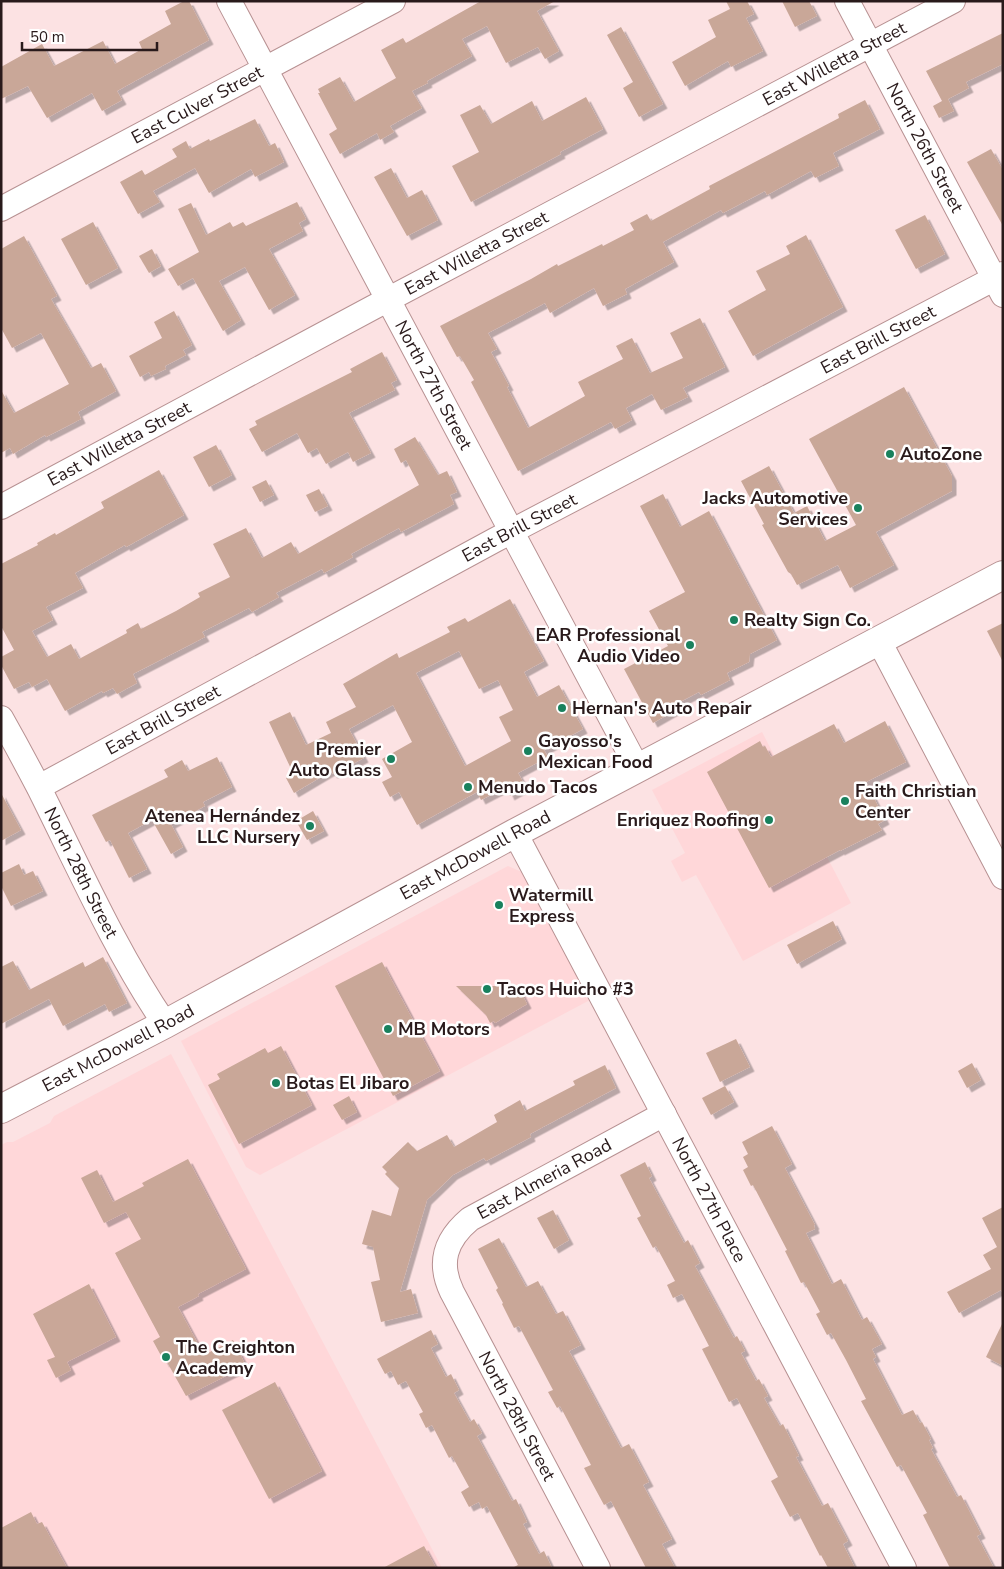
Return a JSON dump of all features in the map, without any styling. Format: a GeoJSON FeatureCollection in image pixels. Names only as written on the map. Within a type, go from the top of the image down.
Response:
{"type":"FeatureCollection","features":[{"type":"Feature","properties":{"kind":"main road","name":"East McDowell Road"},"geometry":{"type":"LineString","coordinates":[[1,1109],[164,1024],[515,833],[1003,576]]}},
{"type":"Feature","properties":{"kind":"street","name":"North 27th Street"},"geometry":{"type":"LineString","coordinates":[[229,1],[638,768]]}},
{"type":"Feature","properties":{"kind":"street","name":"East Culver Street"},"geometry":{"type":"LineString","coordinates":[[1,208],[393,1]]}},
{"type":"Feature","properties":{"kind":"street","name":"North 26th Street"},"geometry":{"type":"LineString","coordinates":[[847,1],[1000,282]]}},
{"type":"Feature","properties":{"kind":"street","name":"East Willetta Street"},"geometry":{"type":"LineString","coordinates":[[1,507],[953,1]]}},
{"type":"Feature","properties":{"kind":"street","name":"East Brill Street"},"geometry":{"type":"LineString","coordinates":[[38,787],[511,532],[1000,282]]}},
{"type":"Feature","properties":{"kind":"street"},"geometry":{"type":"LineString","coordinates":[[879,641],[1003,876]]}},
{"type":"Feature","properties":{"kind":"street","name":"North 28th Street"},"geometry":{"type":"LineString","coordinates":[[1,718],[38,787],[90,894],[164,1024]]}},
{"type":"Feature","properties":{"kind":"street","name":"North 27th Place"},"geometry":{"type":"LineString","coordinates":[[515,833],[904,1568]]}},
{"type":"Feature","properties":{"kind":"street","name":"East Almeria Road"},"geometry":{"type":"LineString","coordinates":[[444,1262],[449,1242],[463,1224],[470,1219],[664,1114]]}},
{"type":"Feature","properties":{"kind":"street","name":"North 28th Street"},"geometry":{"type":"LineString","coordinates":[[444,1262],[446,1279],[452,1292],[598,1568]]}},
{"type":"Feature","properties":{"kind":"shaded area"},"geometry":{"type":"Polygon","coordinates":[[[762,732],[851,903],[743,961],[696,875],[682,882],[671,861],[685,853],[652,790],[762,732]]]}},
{"type":"Feature","properties":{"kind":"shaded area"},"geometry":{"type":"Polygon","coordinates":[[[508,866],[524,873],[590,1000],[260,1175],[246,1167],[181,1041],[508,866]]]}},
{"type":"Feature","properties":{"kind":"shaded area","name":"The Creighton Academy"},"geometry":{"type":"Polygon","coordinates":[[[171,1054],[442,1568],[1,1568],[1,1145],[13,1142],[50,1123],[54,1116],[171,1054]]]}},
{"type":"Feature","properties":{"kind":"building"},"geometry":{"type":"Polygon","coordinates":[[[184,1],[189,1],[209,40],[117,91],[122,100],[102,111],[92,93],[47,118],[28,86],[1,99],[1,67],[42,44],[54,66],[103,41],[115,64],[142,49],[139,42],[171,24],[165,11],[184,1]]]}},
{"type":"Feature","properties":{"kind":"building"},"geometry":{"type":"Polygon","coordinates":[[[481,1],[555,1],[537,11],[559,51],[545,59],[538,47],[506,63],[487,26],[462,39],[472,56],[412,91],[422,108],[390,126],[394,132],[380,140],[377,133],[340,154],[329,134],[337,129],[318,93],[320,93],[318,89],[340,77],[354,102],[396,78],[381,50],[403,38],[406,43],[481,1]]]}},
{"type":"Feature","properties":{"kind":"building"},"geometry":{"type":"Polygon","coordinates":[[[726,1],[747,1],[754,14],[746,18],[763,51],[731,67],[728,61],[685,86],[672,62],[716,37],[708,20],[730,9],[726,1]]]}},
{"type":"Feature","properties":{"kind":"building"},"geometry":{"type":"Polygon","coordinates":[[[782,1],[809,1],[817,16],[795,27],[782,1]]]}},
{"type":"Feature","properties":{"kind":"building"},"geometry":{"type":"Polygon","coordinates":[[[621,27],[663,104],[639,117],[623,88],[633,82],[607,35],[621,27]]]}},
{"type":"Feature","properties":{"kind":"building"},"geometry":{"type":"Polygon","coordinates":[[[1003,33],[1003,64],[966,82],[969,88],[948,99],[954,111],[939,118],[933,106],[942,101],[926,71],[1003,33]]]}},
{"type":"Feature","properties":{"kind":"building"},"geometry":{"type":"Polygon","coordinates":[[[586,97],[603,129],[560,152],[561,154],[471,202],[452,166],[479,152],[460,115],[480,105],[491,124],[532,101],[542,121],[586,97]]]}},
{"type":"Feature","properties":{"kind":"building"},"geometry":{"type":"Polygon","coordinates":[[[865,100],[880,129],[833,153],[839,166],[815,178],[811,171],[767,195],[765,191],[723,213],[721,210],[663,242],[674,262],[625,289],[627,294],[603,306],[594,288],[550,313],[545,303],[488,333],[497,349],[491,352],[528,428],[585,396],[578,382],[623,359],[616,346],[632,338],[650,373],[683,358],[670,333],[700,318],[725,367],[683,388],[688,397],[661,410],[652,394],[626,408],[632,420],[615,429],[611,422],[518,471],[471,382],[474,380],[460,356],[457,357],[440,326],[557,264],[558,266],[634,230],[630,223],[647,214],[651,221],[710,189],[709,186],[839,118],[838,114],[865,100]]]}},
{"type":"Feature","properties":{"kind":"building"},"geometry":{"type":"Polygon","coordinates":[[[255,119],[269,146],[275,143],[284,162],[255,177],[251,169],[209,193],[195,168],[153,191],[160,202],[138,214],[120,182],[142,170],[145,175],[177,157],[172,149],[186,141],[190,149],[255,119]]]}},
{"type":"Feature","properties":{"kind":"building"},"geometry":{"type":"Polygon","coordinates":[[[991,149],[1003,170],[1003,226],[967,162],[991,149]]]}},
{"type":"Feature","properties":{"kind":"building"},"geometry":{"type":"Polygon","coordinates":[[[391,168],[407,198],[422,190],[438,220],[407,236],[374,177],[391,168]]]}},
{"type":"Feature","properties":{"kind":"building"},"geometry":{"type":"Polygon","coordinates":[[[297,202],[306,219],[299,223],[303,231],[269,249],[295,295],[269,310],[245,267],[219,281],[241,320],[223,331],[193,278],[178,286],[168,269],[199,252],[178,209],[191,203],[206,235],[230,222],[233,227],[243,222],[246,226],[297,202]]]}},
{"type":"Feature","properties":{"kind":"building"},"geometry":{"type":"Polygon","coordinates":[[[925,215],[945,254],[916,269],[895,230],[925,215]]]}},
{"type":"Feature","properties":{"kind":"building"},"geometry":{"type":"Polygon","coordinates":[[[93,222],[118,268],[86,285],[61,239],[93,222]]]}},
{"type":"Feature","properties":{"kind":"building"},"geometry":{"type":"Polygon","coordinates":[[[806,235],[843,307],[753,356],[728,311],[766,290],[756,271],[790,254],[786,246],[806,235]]]}},
{"type":"Feature","properties":{"kind":"building"},"geometry":{"type":"Polygon","coordinates":[[[24,236],[57,296],[51,299],[91,368],[101,363],[116,391],[78,412],[81,419],[46,437],[45,435],[13,454],[10,448],[1,453],[1,390],[14,413],[69,384],[41,333],[12,348],[1,328],[1,249],[24,236]]]}},
{"type":"Feature","properties":{"kind":"building"},"geometry":{"type":"Polygon","coordinates":[[[152,249],[161,266],[149,273],[139,256],[152,249]]]}},
{"type":"Feature","properties":{"kind":"building"},"geometry":{"type":"Polygon","coordinates":[[[174,311],[192,345],[183,350],[186,355],[165,366],[166,369],[151,376],[149,372],[140,377],[129,356],[162,338],[154,322],[174,311]]]}},
{"type":"Feature","properties":{"kind":"building"},"geometry":{"type":"Polygon","coordinates":[[[382,352],[397,380],[391,383],[395,390],[349,413],[371,453],[353,462],[348,452],[326,464],[317,448],[308,453],[297,433],[262,452],[249,429],[257,425],[255,421],[352,372],[350,369],[382,352]]]}},
{"type":"Feature","properties":{"kind":"building"},"geometry":{"type":"Polygon","coordinates":[[[904,387],[952,476],[952,491],[876,532],[894,565],[850,588],[838,565],[797,585],[762,525],[764,524],[741,481],[769,466],[794,513],[807,506],[825,541],[856,525],[809,439],[904,387]]]}},
{"type":"Feature","properties":{"kind":"building"},"geometry":{"type":"Polygon","coordinates":[[[415,437],[438,475],[447,471],[457,492],[450,495],[454,504],[401,532],[399,528],[351,554],[353,557],[324,573],[322,569],[276,593],[279,597],[252,612],[249,608],[202,632],[205,637],[133,674],[137,683],[117,694],[113,688],[103,693],[102,691],[65,711],[47,679],[32,687],[29,682],[14,689],[1,665],[1,657],[14,650],[1,626],[1,564],[104,508],[101,502],[159,470],[184,515],[75,573],[83,588],[46,607],[53,620],[32,631],[47,657],[71,644],[79,659],[127,633],[126,630],[138,623],[141,629],[176,611],[200,597],[198,593],[230,577],[213,544],[246,528],[262,558],[291,542],[298,554],[419,485],[406,460],[401,463],[394,449],[415,437]]]}},
{"type":"Feature","properties":{"kind":"building"},"geometry":{"type":"Polygon","coordinates":[[[216,445],[232,475],[209,487],[193,457],[216,445]]]}},
{"type":"Feature","properties":{"kind":"building"},"geometry":{"type":"Polygon","coordinates":[[[266,480],[274,495],[260,502],[252,487],[266,480]]]}},
{"type":"Feature","properties":{"kind":"building"},"geometry":{"type":"Polygon","coordinates":[[[319,489],[328,506],[315,512],[306,495],[319,489]]]}},
{"type":"Feature","properties":{"kind":"building"},"geometry":{"type":"Polygon","coordinates":[[[663,494],[680,527],[709,511],[777,640],[750,654],[749,662],[727,673],[730,680],[701,695],[699,692],[672,706],[674,711],[653,723],[624,669],[668,646],[649,611],[685,592],[640,506],[663,494]]]}},
{"type":"Feature","properties":{"kind":"building"},"geometry":{"type":"Polygon","coordinates":[[[510,599],[544,661],[524,672],[537,697],[559,685],[583,729],[544,750],[548,757],[518,773],[526,787],[510,796],[506,787],[481,800],[477,792],[417,825],[399,792],[390,797],[382,782],[392,777],[382,759],[412,742],[393,705],[349,729],[364,758],[333,774],[331,771],[294,793],[286,778],[293,773],[269,722],[290,712],[306,745],[331,733],[326,722],[356,707],[343,684],[397,653],[399,658],[450,632],[447,627],[465,618],[468,622],[510,599]],[[459,651],[416,673],[465,766],[511,741],[499,717],[513,710],[498,680],[479,689],[459,651]]]}},
{"type":"Feature","properties":{"kind":"building"},"geometry":{"type":"Polygon","coordinates":[[[1003,623],[1003,662],[987,631],[1003,623]]]}},
{"type":"Feature","properties":{"kind":"building"},"geometry":{"type":"Polygon","coordinates":[[[885,721],[906,762],[866,782],[885,820],[878,824],[882,830],[769,888],[707,772],[760,741],[771,757],[834,724],[844,743],[885,721]]]}},
{"type":"Feature","properties":{"kind":"building"},"geometry":{"type":"Polygon","coordinates":[[[217,757],[232,787],[203,802],[205,806],[171,824],[183,847],[171,854],[152,820],[128,833],[147,869],[129,878],[110,840],[106,842],[92,815],[168,777],[164,770],[182,760],[188,771],[217,757]]]}},
{"type":"Feature","properties":{"kind":"building"},"geometry":{"type":"Polygon","coordinates":[[[1,793],[21,830],[1,841],[1,793]]]}},
{"type":"Feature","properties":{"kind":"building","name":"Atenea Hernández LLC Nursery"},"geometry":{"type":"Polygon","coordinates":[[[313,811],[324,831],[307,840],[296,821],[313,811]]]}},
{"type":"Feature","properties":{"kind":"building"},"geometry":{"type":"Polygon","coordinates":[[[19,864],[24,875],[33,871],[43,891],[11,906],[1,886],[1,873],[19,864]]]}},
{"type":"Feature","properties":{"kind":"building"},"geometry":{"type":"Polygon","coordinates":[[[833,921],[842,939],[797,964],[787,945],[833,921]]]}},
{"type":"Feature","properties":{"kind":"building"},"geometry":{"type":"Polygon","coordinates":[[[103,957],[127,1003],[109,1012],[105,1004],[63,1026],[49,999],[1,1024],[1,967],[13,961],[29,990],[83,962],[85,967],[103,957]]]}},
{"type":"Feature","properties":{"kind":"building","name":"MB Motors"},"geometry":{"type":"Polygon","coordinates":[[[382,962],[440,1071],[393,1096],[335,986],[382,962]]]}},
{"type":"Feature","properties":{"kind":"building","name":"Tacos Huicho #3"},"geometry":{"type":"Polygon","coordinates":[[[456,986],[518,986],[527,1004],[495,1023],[494,1021],[490,1023],[486,1015],[456,986]]]}},
{"type":"Feature","properties":{"kind":"building"},"geometry":{"type":"Polygon","coordinates":[[[736,1039],[750,1067],[720,1082],[706,1053],[736,1039]]]}},
{"type":"Feature","properties":{"kind":"building"},"geometry":{"type":"Polygon","coordinates":[[[281,1046],[312,1105],[239,1144],[208,1085],[220,1079],[217,1074],[265,1048],[268,1053],[281,1046]]]}},
{"type":"Feature","properties":{"kind":"building"},"geometry":{"type":"Polygon","coordinates":[[[972,1063],[981,1080],[967,1088],[958,1071],[972,1063]]]}},
{"type":"Feature","properties":{"kind":"building"},"geometry":{"type":"Polygon","coordinates":[[[605,1065],[616,1088],[530,1134],[531,1137],[486,1161],[484,1158],[453,1175],[427,1200],[400,1292],[411,1289],[418,1313],[381,1322],[371,1282],[380,1280],[373,1247],[362,1244],[372,1210],[391,1216],[399,1188],[385,1174],[387,1172],[382,1167],[408,1142],[417,1151],[447,1135],[454,1147],[497,1122],[494,1115],[520,1100],[525,1111],[575,1085],[573,1081],[605,1065]]]}},
{"type":"Feature","properties":{"kind":"building"},"geometry":{"type":"Polygon","coordinates":[[[725,1086],[734,1102],[711,1115],[702,1098],[725,1086]]]}},
{"type":"Feature","properties":{"kind":"building"},"geometry":{"type":"Polygon","coordinates":[[[349,1096],[357,1112],[342,1120],[333,1105],[349,1096]]]}},
{"type":"Feature","properties":{"kind":"building"},"geometry":{"type":"Polygon","coordinates":[[[772,1126],[792,1164],[785,1168],[815,1225],[815,1229],[806,1233],[832,1284],[841,1279],[862,1320],[867,1317],[882,1344],[872,1349],[876,1357],[873,1359],[902,1415],[913,1410],[920,1423],[922,1422],[931,1439],[929,1440],[933,1448],[931,1449],[957,1497],[961,1495],[981,1534],[977,1536],[994,1568],[950,1568],[923,1515],[927,1513],[901,1465],[897,1467],[861,1401],[866,1399],[831,1333],[827,1335],[816,1314],[820,1312],[804,1282],[801,1283],[785,1251],[787,1250],[753,1185],[751,1186],[743,1170],[748,1167],[743,1157],[748,1154],[742,1142],[772,1126]]]}},
{"type":"Feature","properties":{"kind":"building"},"geometry":{"type":"Polygon","coordinates":[[[188,1159],[246,1269],[198,1294],[199,1296],[178,1307],[204,1355],[233,1340],[246,1366],[186,1396],[153,1341],[160,1337],[115,1253],[141,1239],[126,1212],[104,1223],[81,1178],[97,1170],[113,1202],[144,1186],[142,1183],[188,1159]]]}},
{"type":"Feature","properties":{"kind":"building"},"geometry":{"type":"Polygon","coordinates":[[[645,1162],[652,1176],[649,1178],[684,1243],[688,1240],[700,1263],[695,1266],[734,1338],[737,1336],[745,1351],[741,1353],[756,1381],[759,1379],[768,1396],[764,1398],[780,1426],[783,1424],[799,1456],[796,1457],[822,1506],[828,1503],[848,1541],[843,1544],[855,1568],[828,1568],[798,1513],[790,1517],[771,1481],[778,1477],[737,1398],[729,1402],[702,1349],[709,1346],[682,1294],[673,1298],[667,1285],[675,1281],[656,1246],[653,1248],[637,1218],[641,1216],[620,1175],[645,1162]]]}},
{"type":"Feature","properties":{"kind":"building"},"geometry":{"type":"Polygon","coordinates":[[[1003,1207],[1003,1293],[1001,1290],[959,1313],[947,1292],[991,1269],[983,1255],[997,1247],[982,1218],[1003,1207]]]}},
{"type":"Feature","properties":{"kind":"building"},"geometry":{"type":"Polygon","coordinates":[[[553,1210],[569,1240],[554,1249],[537,1218],[553,1210]]]}},
{"type":"Feature","properties":{"kind":"building"},"geometry":{"type":"Polygon","coordinates":[[[499,1238],[526,1287],[538,1281],[556,1314],[563,1311],[581,1345],[569,1351],[621,1448],[629,1444],[649,1482],[643,1485],[672,1539],[662,1544],[675,1568],[646,1568],[611,1501],[604,1505],[584,1468],[591,1465],[560,1406],[557,1408],[548,1392],[553,1390],[519,1326],[514,1328],[496,1290],[498,1288],[478,1249],[499,1238]]]}},
{"type":"Feature","properties":{"kind":"building"},"geometry":{"type":"Polygon","coordinates":[[[89,1284],[116,1337],[67,1362],[71,1370],[56,1378],[47,1360],[55,1357],[33,1314],[89,1284]]]}},
{"type":"Feature","properties":{"kind":"building"},"geometry":{"type":"Polygon","coordinates":[[[1003,1322],[1003,1366],[986,1357],[1003,1322]]]}},
{"type":"Feature","properties":{"kind":"building"},"geometry":{"type":"Polygon","coordinates":[[[431,1330],[438,1344],[431,1348],[446,1377],[451,1374],[459,1390],[454,1393],[470,1422],[474,1419],[482,1433],[477,1436],[512,1501],[516,1499],[527,1522],[523,1524],[539,1554],[544,1551],[552,1568],[512,1568],[518,1565],[487,1506],[482,1509],[479,1502],[469,1507],[461,1492],[469,1487],[452,1456],[449,1458],[432,1425],[426,1428],[419,1414],[423,1412],[406,1381],[398,1385],[391,1371],[385,1374],[377,1359],[431,1330]]]}},
{"type":"Feature","properties":{"kind":"building"},"geometry":{"type":"Polygon","coordinates":[[[275,1382],[322,1471],[269,1499],[222,1410],[275,1382]]]}},
{"type":"Feature","properties":{"kind":"building"},"geometry":{"type":"Polygon","coordinates":[[[31,1512],[37,1524],[42,1522],[67,1568],[1,1568],[1,1528],[31,1512]]]}},
{"type":"Feature","properties":{"kind":"building"},"geometry":{"type":"Polygon","coordinates":[[[424,1546],[436,1568],[383,1568],[424,1546]]]}},
{"type":"Feature","properties":{"kind":"place","name":"AutoZone"},"geometry":{"type":"Point","coordinates":[890,454]}},
{"type":"Feature","properties":{"kind":"place","name":"Jacks Automotive Services"},"geometry":{"type":"Point","coordinates":[858,508]}},
{"type":"Feature","properties":{"kind":"place","name":"Realty Sign Co."},"geometry":{"type":"Point","coordinates":[734,620]}},
{"type":"Feature","properties":{"kind":"place","name":"EAR Professional Audio Video"},"geometry":{"type":"Point","coordinates":[690,645]}},
{"type":"Feature","properties":{"kind":"place","name":"Hernan's Auto Repair"},"geometry":{"type":"Point","coordinates":[562,708]}},
{"type":"Feature","properties":{"kind":"place","name":"Gayosso's Mexican Food"},"geometry":{"type":"Point","coordinates":[528,751]}},
{"type":"Feature","properties":{"kind":"place","name":"Premier Auto Glass"},"geometry":{"type":"Point","coordinates":[391,759]}},
{"type":"Feature","properties":{"kind":"place","name":"Menudo Tacos"},"geometry":{"type":"Point","coordinates":[468,787]}},
{"type":"Feature","properties":{"kind":"place","name":"Faith Christian Center"},"geometry":{"type":"Point","coordinates":[845,801]}},
{"type":"Feature","properties":{"kind":"place","name":"Enriquez Roofing"},"geometry":{"type":"Point","coordinates":[769,820]}},
{"type":"Feature","properties":{"kind":"place","name":"Atenea Hernández LLC Nursery"},"geometry":{"type":"Point","coordinates":[310,826]}},
{"type":"Feature","properties":{"kind":"place","name":"Watermill Express"},"geometry":{"type":"Point","coordinates":[499,905]}},
{"type":"Feature","properties":{"kind":"place","name":"Tacos Huicho #3"},"geometry":{"type":"Point","coordinates":[487,989]}},
{"type":"Feature","properties":{"kind":"place","name":"MB Motors"},"geometry":{"type":"Point","coordinates":[388,1029]}},
{"type":"Feature","properties":{"kind":"place","name":"Botas El Jibaro"},"geometry":{"type":"Point","coordinates":[276,1083]}},
{"type":"Feature","properties":{"kind":"place","name":"The Creighton Academy"},"geometry":{"type":"Point","coordinates":[166,1357]}}]}
